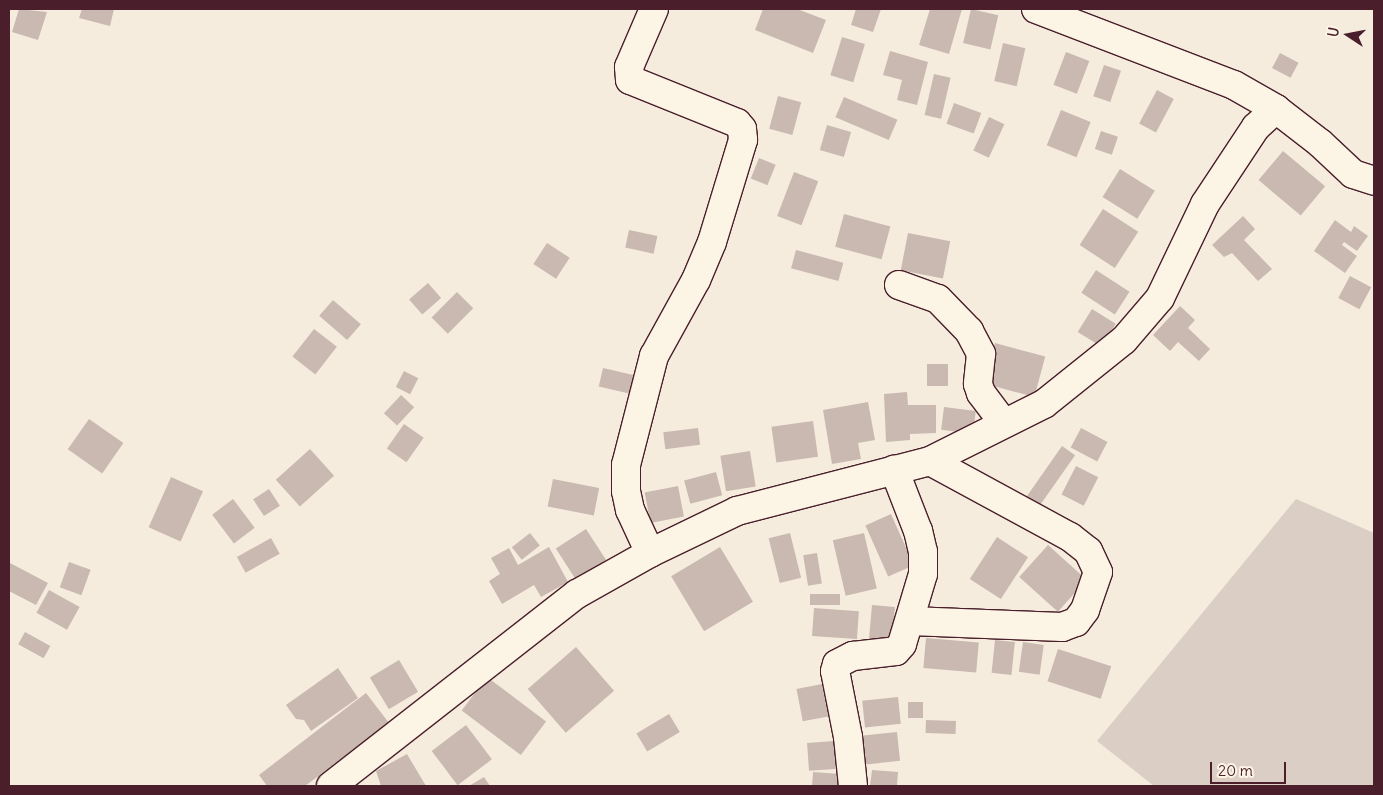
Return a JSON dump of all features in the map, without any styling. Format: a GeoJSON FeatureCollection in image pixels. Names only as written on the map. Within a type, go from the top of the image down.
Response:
{"type":"FeatureCollection","features":[{"type":"Feature","properties":{"kind":"street"},"geometry":{"type":"LineString","coordinates":[[650,553],[630,510],[626,491],[626,465],[654,356],[696,280],[712,242],[743,140],[742,129],[736,124],[630,80],[628,67],[654,9]]}},
{"type":"Feature","properties":{"kind":"street"},"geometry":{"type":"LineString","coordinates":[[1036,9],[1234,85],[1276,109],[1320,143],[1353,174],[1374,181]]}},
{"type":"Feature","properties":{"kind":"street"},"geometry":{"type":"LineString","coordinates":[[331,786],[577,594],[650,553],[737,511],[930,461],[1044,404],[1124,340],[1160,298],[1206,204],[1256,127],[1276,109]]}},
{"type":"Feature","properties":{"kind":"street"},"geometry":{"type":"LineString","coordinates":[[899,285],[938,299],[970,331],[981,354],[978,384],[981,393],[1004,423]]}},
{"type":"Feature","properties":{"kind":"street"},"geometry":{"type":"LineString","coordinates":[[910,621],[1062,627],[1076,622],[1085,610],[1098,572],[1088,551],[1070,537],[930,461]]}},
{"type":"Feature","properties":{"kind":"street"},"geometry":{"type":"LineString","coordinates":[[853,786],[837,664],[853,656],[896,651],[902,644],[910,621],[922,574],[924,552],[894,469]]}},
{"type":"Feature","properties":{"kind":"shaded area"},"geometry":{"type":"Polygon","coordinates":[[[1296,499],[1374,533],[1374,786],[1154,786],[1097,741],[1296,499]]]}},
{"type":"Feature","properties":{"kind":"building"},"geometry":{"type":"Polygon","coordinates":[[[19,9],[47,12],[38,40],[12,32],[19,9]]]}},
{"type":"Feature","properties":{"kind":"building"},"geometry":{"type":"Polygon","coordinates":[[[82,9],[114,9],[110,26],[79,18],[82,9]]]}},
{"type":"Feature","properties":{"kind":"building"},"geometry":{"type":"Polygon","coordinates":[[[763,9],[797,9],[826,20],[813,53],[755,30],[763,9]]]}},
{"type":"Feature","properties":{"kind":"building"},"geometry":{"type":"Polygon","coordinates":[[[856,9],[881,9],[873,32],[851,25],[856,9]]]}},
{"type":"Feature","properties":{"kind":"building"},"geometry":{"type":"Polygon","coordinates":[[[930,9],[962,9],[949,54],[919,45],[930,9]]]}},
{"type":"Feature","properties":{"kind":"building"},"geometry":{"type":"Polygon","coordinates":[[[971,9],[998,15],[990,49],[963,43],[971,9]]]}},
{"type":"Feature","properties":{"kind":"building"},"geometry":{"type":"Polygon","coordinates":[[[842,37],[865,44],[853,82],[830,75],[842,37]]]}},
{"type":"Feature","properties":{"kind":"building"},"geometry":{"type":"Polygon","coordinates":[[[1003,43],[1025,48],[1017,86],[994,81],[1003,43]]]}},
{"type":"Feature","properties":{"kind":"building"},"geometry":{"type":"Polygon","coordinates":[[[890,51],[928,62],[917,105],[897,100],[902,80],[883,75],[890,51]]]}},
{"type":"Feature","properties":{"kind":"building"},"geometry":{"type":"Polygon","coordinates":[[[1066,52],[1089,61],[1077,94],[1053,85],[1066,52]]]}},
{"type":"Feature","properties":{"kind":"building"},"geometry":{"type":"Polygon","coordinates":[[[1280,53],[1299,63],[1291,78],[1272,68],[1280,53]]]}},
{"type":"Feature","properties":{"kind":"building"},"geometry":{"type":"Polygon","coordinates":[[[1104,65],[1121,71],[1110,102],[1093,96],[1104,65]]]}},
{"type":"Feature","properties":{"kind":"building"},"geometry":{"type":"Polygon","coordinates":[[[934,74],[951,78],[941,119],[925,115],[934,74]]]}},
{"type":"Feature","properties":{"kind":"building"},"geometry":{"type":"Polygon","coordinates":[[[1157,90],[1174,99],[1156,132],[1139,124],[1157,90]]]}},
{"type":"Feature","properties":{"kind":"building"},"geometry":{"type":"Polygon","coordinates":[[[778,96],[801,102],[792,135],[769,129],[778,96]]]}},
{"type":"Feature","properties":{"kind":"building"},"geometry":{"type":"Polygon","coordinates":[[[844,97],[897,120],[889,140],[835,117],[844,97]]]}},
{"type":"Feature","properties":{"kind":"building"},"geometry":{"type":"Polygon","coordinates":[[[954,103],[981,113],[974,134],[946,124],[954,103]]]}},
{"type":"Feature","properties":{"kind":"building"},"geometry":{"type":"Polygon","coordinates":[[[1061,110],[1091,122],[1076,157],[1047,145],[1061,110]]]}},
{"type":"Feature","properties":{"kind":"building"},"geometry":{"type":"Polygon","coordinates":[[[989,117],[1004,124],[989,158],[973,151],[989,117]]]}},
{"type":"Feature","properties":{"kind":"building"},"geometry":{"type":"Polygon","coordinates":[[[827,125],[851,132],[844,157],[820,150],[827,125]]]}},
{"type":"Feature","properties":{"kind":"building"},"geometry":{"type":"Polygon","coordinates":[[[1101,131],[1118,137],[1112,155],[1095,149],[1101,131]]]}},
{"type":"Feature","properties":{"kind":"building"},"geometry":{"type":"Polygon","coordinates":[[[1283,151],[1325,186],[1301,215],[1259,180],[1283,151]]]}},
{"type":"Feature","properties":{"kind":"building"},"geometry":{"type":"Polygon","coordinates":[[[759,158],[776,165],[767,185],[751,178],[759,158]]]}},
{"type":"Feature","properties":{"kind":"building"},"geometry":{"type":"Polygon","coordinates":[[[1120,169],[1155,191],[1137,219],[1103,197],[1120,169]]]}},
{"type":"Feature","properties":{"kind":"building"},"geometry":{"type":"Polygon","coordinates":[[[794,172],[818,181],[801,225],[777,216],[794,172]]]}},
{"type":"Feature","properties":{"kind":"building"},"geometry":{"type":"Polygon","coordinates":[[[1103,209],[1138,232],[1115,268],[1080,245],[1103,209]]]}},
{"type":"Feature","properties":{"kind":"building"},"geometry":{"type":"Polygon","coordinates":[[[844,214],[890,226],[882,259],[835,247],[844,214]]]}},
{"type":"Feature","properties":{"kind":"building"},"geometry":{"type":"Polygon","coordinates":[[[1243,216],[1255,229],[1244,240],[1272,269],[1258,281],[1232,253],[1224,257],[1212,245],[1243,216]]]}},
{"type":"Feature","properties":{"kind":"building"},"geometry":{"type":"Polygon","coordinates":[[[1335,220],[1351,232],[1354,226],[1368,236],[1357,251],[1344,242],[1342,245],[1357,256],[1345,273],[1314,251],[1335,220]]]}},
{"type":"Feature","properties":{"kind":"building"},"geometry":{"type":"Polygon","coordinates":[[[629,230],[657,236],[654,254],[625,248],[629,230]]]}},
{"type":"Feature","properties":{"kind":"building"},"geometry":{"type":"Polygon","coordinates":[[[908,233],[950,241],[943,279],[901,270],[908,233]]]}},
{"type":"Feature","properties":{"kind":"building"},"geometry":{"type":"Polygon","coordinates":[[[547,243],[570,258],[556,279],[533,264],[547,243]]]}},
{"type":"Feature","properties":{"kind":"building"},"geometry":{"type":"Polygon","coordinates":[[[796,250],[843,263],[838,281],[791,268],[796,250]]]}},
{"type":"Feature","properties":{"kind":"building"},"geometry":{"type":"Polygon","coordinates":[[[1096,270],[1130,292],[1115,314],[1081,293],[1096,270]]]}},
{"type":"Feature","properties":{"kind":"building"},"geometry":{"type":"Polygon","coordinates":[[[1350,276],[1371,287],[1359,309],[1338,298],[1350,276]]]}},
{"type":"Feature","properties":{"kind":"building"},"geometry":{"type":"Polygon","coordinates":[[[428,283],[441,298],[422,314],[409,299],[428,283]]]}},
{"type":"Feature","properties":{"kind":"building"},"geometry":{"type":"Polygon","coordinates":[[[457,292],[473,308],[448,334],[432,317],[457,292]]]}},
{"type":"Feature","properties":{"kind":"building"},"geometry":{"type":"Polygon","coordinates":[[[333,300],[361,324],[347,340],[319,316],[333,300]]]}},
{"type":"Feature","properties":{"kind":"building"},"geometry":{"type":"Polygon","coordinates":[[[1180,306],[1195,320],[1188,328],[1210,349],[1199,361],[1178,342],[1170,351],[1153,335],[1180,306]]]}},
{"type":"Feature","properties":{"kind":"building"},"geometry":{"type":"Polygon","coordinates":[[[1092,309],[1116,324],[1101,347],[1078,332],[1092,309]]]}},
{"type":"Feature","properties":{"kind":"building"},"geometry":{"type":"Polygon","coordinates":[[[314,329],[337,347],[315,374],[292,357],[314,329]]]}},
{"type":"Feature","properties":{"kind":"building"},"geometry":{"type":"Polygon","coordinates":[[[995,343],[1045,356],[1034,397],[984,384],[995,343]]]}},
{"type":"Feature","properties":{"kind":"building"},"geometry":{"type":"Polygon","coordinates":[[[927,364],[948,364],[948,386],[927,386],[927,364]]]}},
{"type":"Feature","properties":{"kind":"building"},"geometry":{"type":"Polygon","coordinates":[[[603,368],[642,377],[638,396],[599,387],[603,368]]]}},
{"type":"Feature","properties":{"kind":"building"},"geometry":{"type":"Polygon","coordinates":[[[404,371],[418,378],[410,394],[396,387],[404,371]]]}},
{"type":"Feature","properties":{"kind":"building"},"geometry":{"type":"Polygon","coordinates":[[[907,392],[908,405],[936,405],[936,433],[910,434],[910,440],[886,442],[884,394],[907,392]]]}},
{"type":"Feature","properties":{"kind":"building"},"geometry":{"type":"Polygon","coordinates":[[[401,395],[414,407],[397,426],[384,413],[401,395]]]}},
{"type":"Feature","properties":{"kind":"building"},"geometry":{"type":"Polygon","coordinates":[[[868,402],[875,440],[858,443],[861,459],[832,464],[823,410],[868,402]]]}},
{"type":"Feature","properties":{"kind":"building"},"geometry":{"type":"Polygon","coordinates":[[[944,407],[976,411],[973,434],[941,430],[944,407]]]}},
{"type":"Feature","properties":{"kind":"building"},"geometry":{"type":"Polygon","coordinates":[[[89,419],[123,443],[102,473],[68,449],[89,419]]]}},
{"type":"Feature","properties":{"kind":"building"},"geometry":{"type":"Polygon","coordinates":[[[813,421],[818,457],[776,462],[771,427],[813,421]]]}},
{"type":"Feature","properties":{"kind":"building"},"geometry":{"type":"Polygon","coordinates":[[[404,424],[424,438],[406,462],[387,449],[404,424]]]}},
{"type":"Feature","properties":{"kind":"building"},"geometry":{"type":"Polygon","coordinates":[[[698,428],[700,445],[665,449],[663,432],[698,428]]]}},
{"type":"Feature","properties":{"kind":"building"},"geometry":{"type":"Polygon","coordinates":[[[1081,428],[1107,442],[1097,462],[1071,447],[1081,428]]]}},
{"type":"Feature","properties":{"kind":"building"},"geometry":{"type":"Polygon","coordinates":[[[1062,446],[1075,455],[1038,508],[1025,498],[1062,446]]]}},
{"type":"Feature","properties":{"kind":"building"},"geometry":{"type":"Polygon","coordinates":[[[310,449],[334,476],[300,507],[276,480],[310,449]]]}},
{"type":"Feature","properties":{"kind":"building"},"geometry":{"type":"Polygon","coordinates":[[[750,451],[756,487],[726,491],[720,456],[750,451]]]}},
{"type":"Feature","properties":{"kind":"building"},"geometry":{"type":"Polygon","coordinates":[[[1076,466],[1098,477],[1084,506],[1061,495],[1076,466]]]}},
{"type":"Feature","properties":{"kind":"building"},"geometry":{"type":"Polygon","coordinates":[[[716,472],[722,495],[690,504],[684,481],[716,472]]]}},
{"type":"Feature","properties":{"kind":"building"},"geometry":{"type":"Polygon","coordinates":[[[171,477],[203,491],[181,541],[149,527],[171,477]]]}},
{"type":"Feature","properties":{"kind":"building"},"geometry":{"type":"Polygon","coordinates":[[[553,479],[599,488],[594,515],[548,506],[553,479]]]}},
{"type":"Feature","properties":{"kind":"building"},"geometry":{"type":"Polygon","coordinates":[[[678,486],[684,516],[651,523],[645,492],[678,486]]]}},
{"type":"Feature","properties":{"kind":"building"},"geometry":{"type":"Polygon","coordinates":[[[269,489],[280,506],[264,516],[253,499],[269,489]]]}},
{"type":"Feature","properties":{"kind":"building"},"geometry":{"type":"Polygon","coordinates":[[[233,499],[255,528],[234,543],[212,515],[233,499]]]}},
{"type":"Feature","properties":{"kind":"building"},"geometry":{"type":"Polygon","coordinates":[[[891,514],[914,565],[888,577],[865,525],[891,514]]]}},
{"type":"Feature","properties":{"kind":"building"},"geometry":{"type":"Polygon","coordinates":[[[586,529],[606,560],[576,580],[556,549],[586,529]]]}},
{"type":"Feature","properties":{"kind":"building"},"geometry":{"type":"Polygon","coordinates":[[[530,533],[540,546],[522,560],[512,547],[530,533]]]}},
{"type":"Feature","properties":{"kind":"building"},"geometry":{"type":"Polygon","coordinates":[[[790,533],[801,578],[780,583],[769,538],[790,533]]]}},
{"type":"Feature","properties":{"kind":"building"},"geometry":{"type":"Polygon","coordinates":[[[864,533],[877,589],[846,596],[833,540],[864,533]]]}},
{"type":"Feature","properties":{"kind":"building"},"geometry":{"type":"Polygon","coordinates":[[[997,537],[1028,557],[1001,599],[970,579],[997,537]]]}},
{"type":"Feature","properties":{"kind":"building"},"geometry":{"type":"Polygon","coordinates":[[[271,538],[280,554],[246,573],[237,557],[271,538]]]}},
{"type":"Feature","properties":{"kind":"building"},"geometry":{"type":"Polygon","coordinates":[[[1048,545],[1087,580],[1058,612],[1019,577],[1048,545]]]}},
{"type":"Feature","properties":{"kind":"building"},"geometry":{"type":"Polygon","coordinates":[[[549,547],[568,582],[541,597],[534,585],[502,604],[489,581],[500,574],[491,558],[509,548],[518,565],[549,547]]]}},
{"type":"Feature","properties":{"kind":"building"},"geometry":{"type":"Polygon","coordinates":[[[720,547],[753,602],[704,631],[671,576],[720,547]]]}},
{"type":"Feature","properties":{"kind":"building"},"geometry":{"type":"Polygon","coordinates":[[[817,553],[822,584],[808,586],[803,555],[817,553]]]}},
{"type":"Feature","properties":{"kind":"building"},"geometry":{"type":"Polygon","coordinates":[[[69,562],[91,570],[81,595],[60,587],[69,562]]]}},
{"type":"Feature","properties":{"kind":"building"},"geometry":{"type":"Polygon","coordinates":[[[10,563],[48,583],[36,605],[9,591],[10,563]]]}},
{"type":"Feature","properties":{"kind":"building"},"geometry":{"type":"Polygon","coordinates":[[[49,590],[80,607],[67,630],[36,613],[49,590]]]}},
{"type":"Feature","properties":{"kind":"building"},"geometry":{"type":"Polygon","coordinates":[[[810,594],[840,594],[840,605],[810,605],[810,594]]]}},
{"type":"Feature","properties":{"kind":"building"},"geometry":{"type":"Polygon","coordinates":[[[872,605],[895,607],[892,641],[869,639],[872,605]]]}},
{"type":"Feature","properties":{"kind":"building"},"geometry":{"type":"Polygon","coordinates":[[[814,608],[859,611],[857,639],[812,636],[814,608]]]}},
{"type":"Feature","properties":{"kind":"building"},"geometry":{"type":"Polygon","coordinates":[[[25,632],[50,646],[44,658],[18,644],[25,632]]]}},
{"type":"Feature","properties":{"kind":"building"},"geometry":{"type":"Polygon","coordinates":[[[926,638],[979,643],[976,673],[923,668],[926,638]]]}},
{"type":"Feature","properties":{"kind":"building"},"geometry":{"type":"Polygon","coordinates":[[[995,640],[1015,642],[1011,675],[992,673],[995,640]]]}},
{"type":"Feature","properties":{"kind":"building"},"geometry":{"type":"Polygon","coordinates":[[[1023,642],[1044,645],[1040,675],[1019,672],[1023,642]]]}},
{"type":"Feature","properties":{"kind":"building"},"geometry":{"type":"Polygon","coordinates":[[[576,647],[614,691],[566,733],[528,689],[576,647]]]}},
{"type":"Feature","properties":{"kind":"building"},"geometry":{"type":"Polygon","coordinates":[[[1058,649],[1111,666],[1101,699],[1047,681],[1058,649]]]}},
{"type":"Feature","properties":{"kind":"building"},"geometry":{"type":"Polygon","coordinates":[[[399,660],[418,692],[389,709],[370,678],[399,660]]]}},
{"type":"Feature","properties":{"kind":"building"},"geometry":{"type":"Polygon","coordinates":[[[338,668],[358,698],[311,731],[304,720],[296,719],[286,705],[338,668]]]}},
{"type":"Feature","properties":{"kind":"building"},"geometry":{"type":"Polygon","coordinates":[[[487,677],[546,722],[521,755],[462,711],[487,677]]]}},
{"type":"Feature","properties":{"kind":"building"},"geometry":{"type":"Polygon","coordinates":[[[822,684],[828,716],[803,721],[796,689],[822,684]]]}},
{"type":"Feature","properties":{"kind":"building"},"geometry":{"type":"Polygon","coordinates":[[[366,693],[389,723],[305,786],[267,786],[259,775],[366,693]]]}},
{"type":"Feature","properties":{"kind":"building"},"geometry":{"type":"Polygon","coordinates":[[[898,697],[901,724],[865,728],[862,701],[898,697]]]}},
{"type":"Feature","properties":{"kind":"building"},"geometry":{"type":"Polygon","coordinates":[[[908,702],[923,702],[923,718],[908,718],[908,702]]]}},
{"type":"Feature","properties":{"kind":"building"},"geometry":{"type":"Polygon","coordinates":[[[669,714],[680,732],[647,752],[636,734],[669,714]]]}},
{"type":"Feature","properties":{"kind":"building"},"geometry":{"type":"Polygon","coordinates":[[[926,720],[956,721],[956,734],[926,733],[926,720]]]}},
{"type":"Feature","properties":{"kind":"building"},"geometry":{"type":"Polygon","coordinates":[[[466,725],[492,759],[458,785],[432,751],[466,725]]]}},
{"type":"Feature","properties":{"kind":"building"},"geometry":{"type":"Polygon","coordinates":[[[897,732],[900,761],[866,764],[863,736],[897,732]]]}},
{"type":"Feature","properties":{"kind":"building"},"geometry":{"type":"Polygon","coordinates":[[[834,741],[836,769],[809,771],[807,743],[834,741]]]}},
{"type":"Feature","properties":{"kind":"building"},"geometry":{"type":"Polygon","coordinates":[[[407,754],[426,786],[381,786],[376,771],[407,754]]]}},
{"type":"Feature","properties":{"kind":"building"},"geometry":{"type":"Polygon","coordinates":[[[872,770],[898,772],[897,786],[870,786],[872,770]]]}},
{"type":"Feature","properties":{"kind":"building"},"geometry":{"type":"Polygon","coordinates":[[[813,772],[841,774],[840,786],[812,786],[813,772]]]}},
{"type":"Feature","properties":{"kind":"building"},"geometry":{"type":"Polygon","coordinates":[[[484,777],[490,786],[469,786],[484,777]]]}}]}
